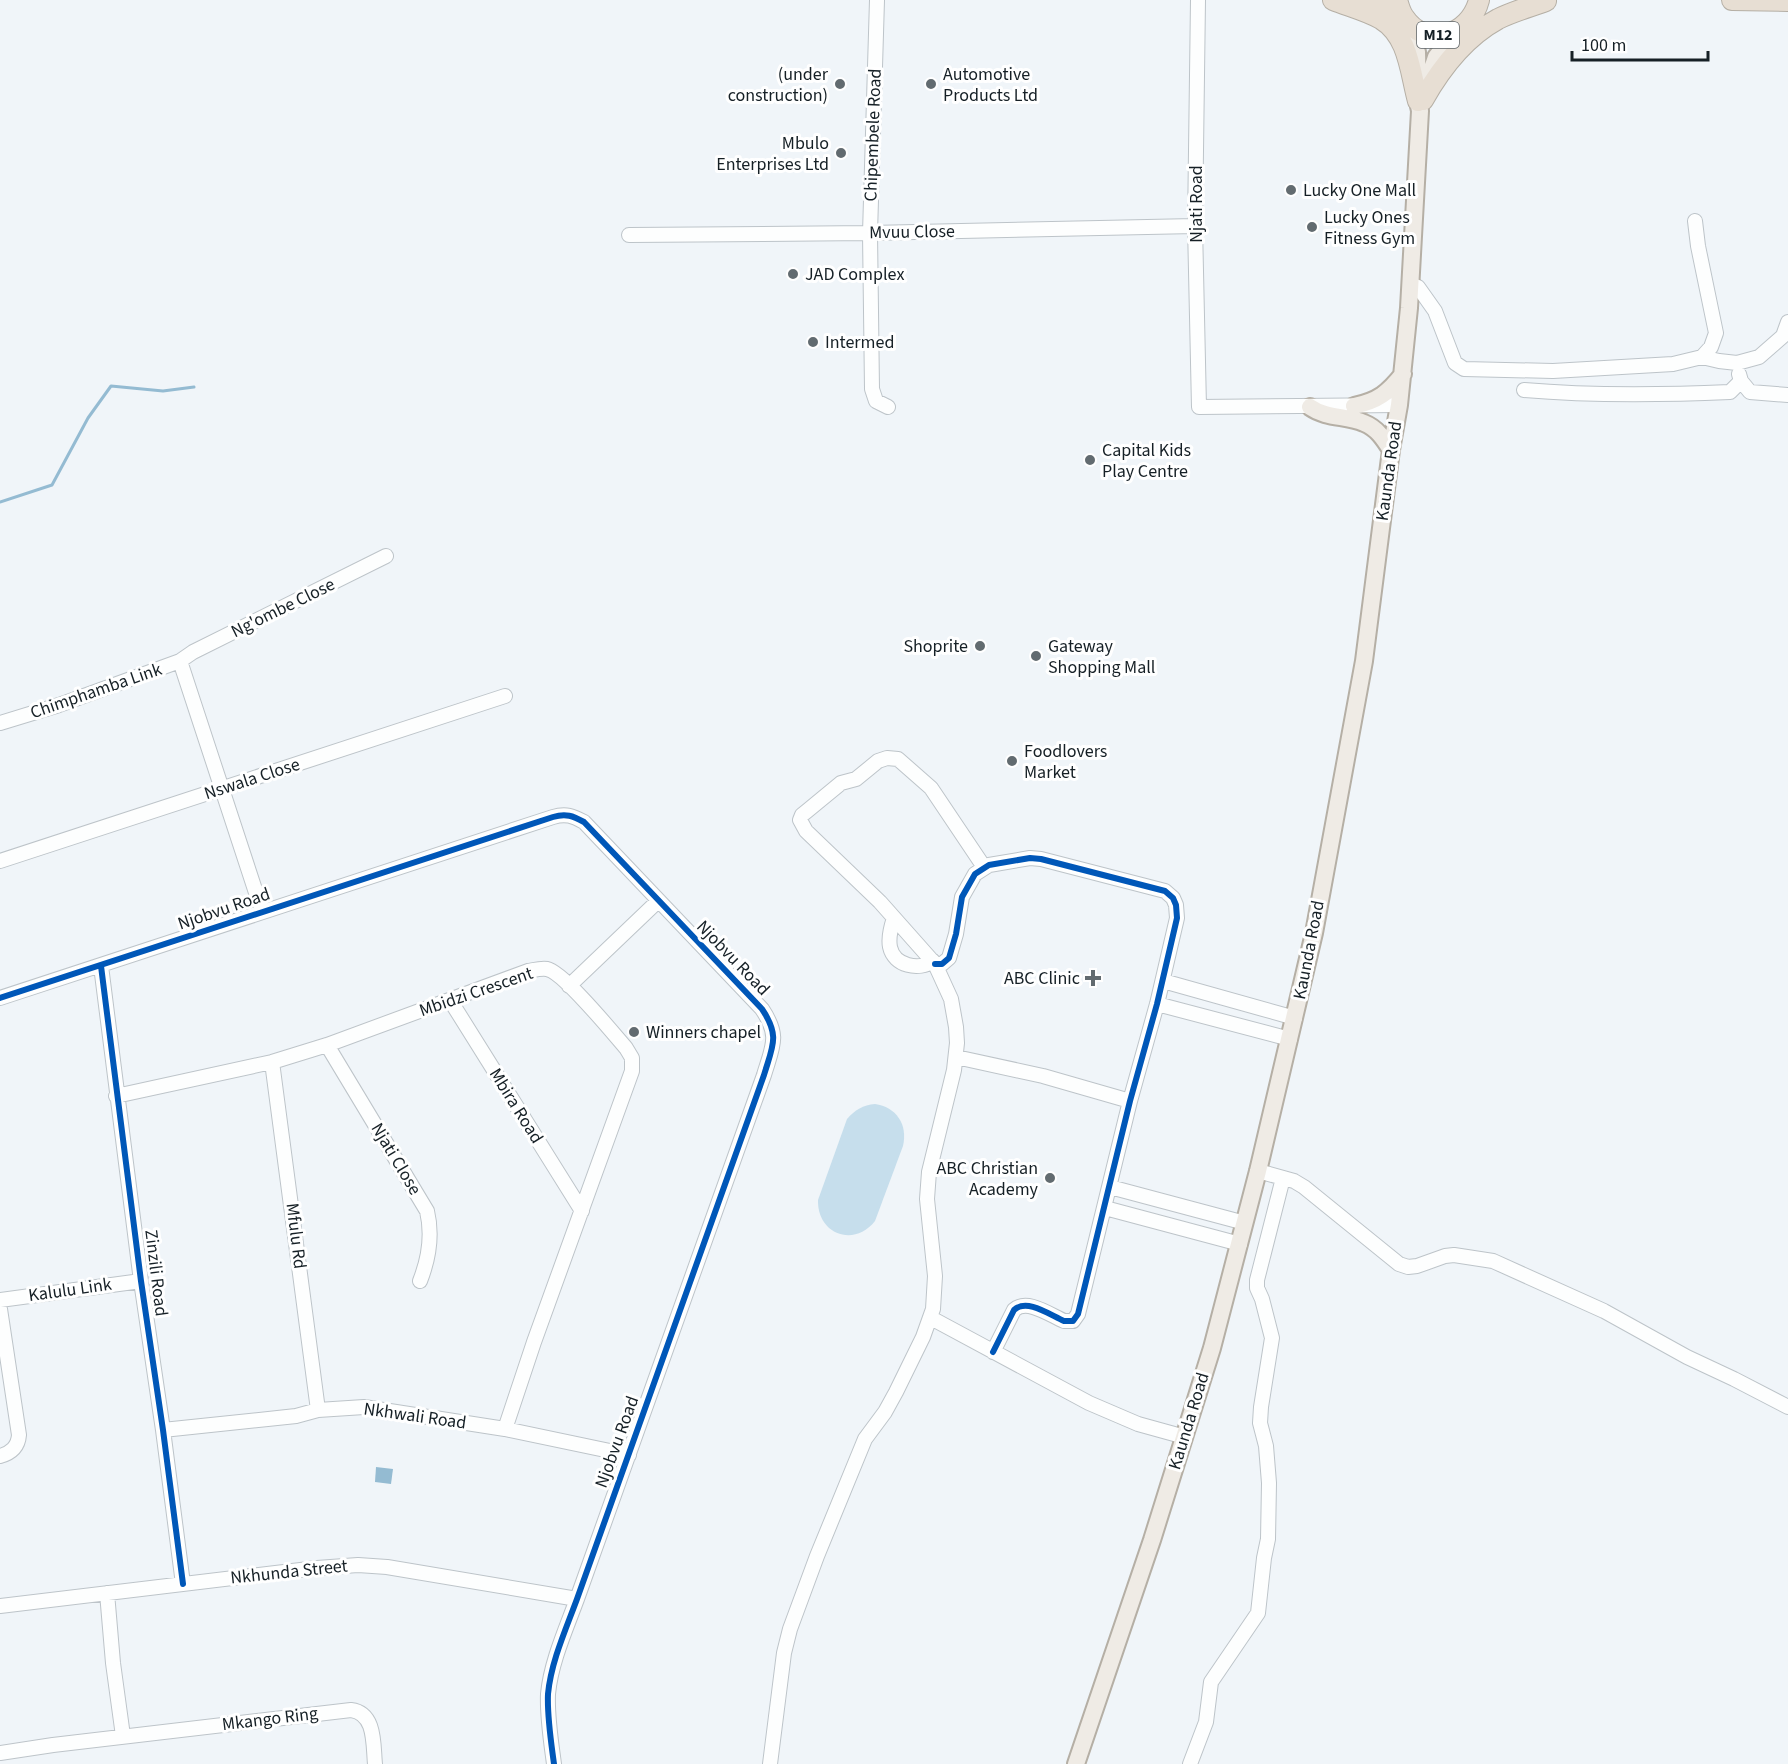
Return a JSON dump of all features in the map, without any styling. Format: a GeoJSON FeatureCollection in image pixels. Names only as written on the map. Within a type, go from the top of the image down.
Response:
{"type":"FeatureCollection","features":[{"type":"Feature","properties":{"kind":"highway"},"geometry":{"type":"LineString","coordinates":[[1333,0],[1379,18],[1392,28],[1405,50],[1420,104]]}},
{"type":"Feature","properties":{"kind":"highway","name":"M12"},"geometry":{"type":"LineString","coordinates":[[1361,0],[1381,3],[1402,12],[1419,31],[1431,35],[1444,35],[1507,4],[1549,1]]}},
{"type":"Feature","properties":{"kind":"highway","name":"M12"},"geometry":{"type":"LineString","coordinates":[[1463,27],[1476,10],[1479,0]]}},
{"type":"Feature","properties":{"kind":"highway"},"geometry":{"type":"LineString","coordinates":[[1732,0],[1788,1]]}},
{"type":"Feature","properties":{"kind":"highway"},"geometry":{"type":"LineString","coordinates":[[1420,104],[1449,61],[1470,38],[1511,13],[1549,1]]}},
{"type":"Feature","properties":{"kind":"main road","name":"Kaunda Road"},"geometry":{"type":"LineString","coordinates":[[1076,1764],[1185,1437],[1212,1348],[1295,1018],[1332,842],[1362,671],[1403,374],[1420,104],[1417,52],[1402,12]]}},
{"type":"Feature","properties":{"kind":"main road","name":"Kaunda Road"},"geometry":{"type":"LineString","coordinates":[[1420,104],[1436,57],[1463,27]]}},
{"type":"Feature","properties":{"kind":"main road"},"geometry":{"type":"LineString","coordinates":[[1354,406],[1371,402],[1385,394],[1403,374]]}},
{"type":"Feature","properties":{"kind":"main road"},"geometry":{"type":"LineString","coordinates":[[1310,407],[1320,414],[1365,423],[1382,436],[1391,450]]}},
{"type":"Feature","properties":{"kind":"street","name":"Chipembele Road"},"geometry":{"type":"LineString","coordinates":[[877,0],[870,233],[872,389],[876,400],[888,407]]}},
{"type":"Feature","properties":{"kind":"street","name":"Njati Road"},"geometry":{"type":"LineString","coordinates":[[1198,0],[1195,226],[1199,408],[1277,405],[1310,407]]}},
{"type":"Feature","properties":{"kind":"street"},"geometry":{"type":"LineString","coordinates":[[1695,221],[1716,333],[1711,347],[1702,357]]}},
{"type":"Feature","properties":{"kind":"street","name":"Mvuu Close"},"geometry":{"type":"LineString","coordinates":[[629,235],[870,233],[1195,226]]}},
{"type":"Feature","properties":{"kind":"street"},"geometry":{"type":"LineString","coordinates":[[1410,284],[1418,287],[1435,311],[1455,363],[1464,369],[1553,371],[1673,364],[1702,357],[1737,363],[1759,357],[1783,336],[1788,322]]}},
{"type":"Feature","properties":{"kind":"street"},"geometry":{"type":"LineString","coordinates":[[1727,362],[1738,372],[1741,381],[1750,392]]}},
{"type":"Feature","properties":{"kind":"street"},"geometry":{"type":"LineString","coordinates":[[1730,393],[1741,381]]}},
{"type":"Feature","properties":{"kind":"street"},"geometry":{"type":"LineString","coordinates":[[1524,390],[1565,394],[1654,396],[1750,392],[1788,395]]}},
{"type":"Feature","properties":{"kind":"street"},"geometry":{"type":"LineString","coordinates":[[1310,407],[1399,405]]}},
{"type":"Feature","properties":{"kind":"street","name":"Ng'ombe Close"},"geometry":{"type":"LineString","coordinates":[[180,661],[193,652],[386,555]]}},
{"type":"Feature","properties":{"kind":"street","name":"Chimphamba Link"},"geometry":{"type":"LineString","coordinates":[[0,723],[59,705],[180,661],[262,911]]}},
{"type":"Feature","properties":{"kind":"street","name":"Nswala Close"},"geometry":{"type":"LineString","coordinates":[[0,861],[505,696]]}},
{"type":"Feature","properties":{"kind":"street"},"geometry":{"type":"LineString","coordinates":[[770,1764],[784,1653],[790,1629],[865,1439],[885,1412],[896,1392],[931,1317],[935,1276],[927,1199],[929,1172],[956,1057],[954,1013],[948,992],[934,963],[894,918],[806,831],[800,820],[802,815],[842,783],[856,779],[878,760],[898,759],[931,788],[984,867]]}},
{"type":"Feature","properties":{"kind":"street","name":"Njobvu Road"},"geometry":{"type":"LineString","coordinates":[[0,998],[560,814],[575,817],[584,822],[762,1009],[772,1026],[774,1038],[764,1074],[577,1599],[550,1684],[548,1713],[554,1764]]}},
{"type":"Feature","properties":{"kind":"street"},"geometry":{"type":"LineString","coordinates":[[894,918],[889,946],[895,958],[916,967],[934,963],[942,964],[948,958],[956,934],[962,897],[975,874],[984,867],[1030,858],[1165,891],[1176,905],[1177,918],[1163,981],[1130,1101],[1077,1318],[1073,1321],[1064,1321],[1027,1306],[1017,1307],[993,1352]]}},
{"type":"Feature","properties":{"kind":"street"},"geometry":{"type":"LineString","coordinates":[[569,986],[658,901]]}},
{"type":"Feature","properties":{"kind":"street","name":"Zinzili Road"},"geometry":{"type":"LineString","coordinates":[[101,966],[116,1096],[183,1584]]}},
{"type":"Feature","properties":{"kind":"street","name":"Mbidzi Crescent"},"geometry":{"type":"LineString","coordinates":[[116,1096],[272,1062],[327,1045],[534,970],[547,969],[554,972],[626,1048],[632,1058],[632,1071],[505,1429]]}},
{"type":"Feature","properties":{"kind":"street"},"geometry":{"type":"LineString","coordinates":[[1163,981],[1295,1018]]}},
{"type":"Feature","properties":{"kind":"street","name":"Mbira Road"},"geometry":{"type":"LineString","coordinates":[[450,1000],[582,1211]]}},
{"type":"Feature","properties":{"kind":"street"},"geometry":{"type":"LineString","coordinates":[[1157,1004],[1290,1039]]}},
{"type":"Feature","properties":{"kind":"street","name":"Njati Close"},"geometry":{"type":"LineString","coordinates":[[327,1045],[427,1211],[430,1223],[429,1256],[420,1281]]}},
{"type":"Feature","properties":{"kind":"street"},"geometry":{"type":"LineString","coordinates":[[956,1057],[1043,1076],[1130,1101]]}},
{"type":"Feature","properties":{"kind":"street","name":"Mfulu Rd"},"geometry":{"type":"LineString","coordinates":[[272,1062],[318,1410]]}},
{"type":"Feature","properties":{"kind":"street"},"geometry":{"type":"LineString","coordinates":[[1258,1171],[1304,1186],[1399,1264],[1408,1267],[1417,1266],[1454,1255],[1493,1262],[1604,1311],[1687,1358],[1788,1407]]}},
{"type":"Feature","properties":{"kind":"street"},"geometry":{"type":"LineString","coordinates":[[1190,1764],[1206,1722],[1211,1682],[1258,1613],[1268,1539],[1269,1483],[1266,1446],[1260,1423],[1272,1338],[1257,1288],[1257,1280],[1283,1178]]}},
{"type":"Feature","properties":{"kind":"street"},"geometry":{"type":"LineString","coordinates":[[1110,1187],[1245,1223]]}},
{"type":"Feature","properties":{"kind":"street"},"geometry":{"type":"LineString","coordinates":[[1105,1208],[1240,1244]]}},
{"type":"Feature","properties":{"kind":"street","name":"Kalulu Link"},"geometry":{"type":"LineString","coordinates":[[0,1300],[141,1281]]}},
{"type":"Feature","properties":{"kind":"street"},"geometry":{"type":"LineString","coordinates":[[0,1309],[19,1435],[12,1450],[0,1456]]}},
{"type":"Feature","properties":{"kind":"street"},"geometry":{"type":"LineString","coordinates":[[931,1317],[1089,1403],[1138,1424],[1185,1437]]}},
{"type":"Feature","properties":{"kind":"street","name":"Nkhwali Road"},"geometry":{"type":"LineString","coordinates":[[163,1430],[296,1416],[318,1410],[364,1407],[505,1429],[628,1455]]}},
{"type":"Feature","properties":{"kind":"street","name":"Nkhunda Street"},"geometry":{"type":"LineString","coordinates":[[0,1606],[317,1568],[373,1566],[577,1599]]}},
{"type":"Feature","properties":{"kind":"street"},"geometry":{"type":"LineString","coordinates":[[107,1593],[113,1663],[123,1736]]}},
{"type":"Feature","properties":{"kind":"street","name":"Mkango Ring"},"geometry":{"type":"LineString","coordinates":[[0,1753],[123,1736],[351,1710],[361,1712],[368,1719],[375,1764]]}},
{"type":"Feature","properties":{"kind":"shaded area"},"geometry":{"type":"Polygon","coordinates":[[[875,1104],[889,1109],[899,1118],[904,1131],[903,1146],[875,1221],[857,1234],[838,1233],[830,1229],[824,1221],[819,1212],[818,1200],[847,1119],[860,1108],[875,1104]]]}},
{"type":"Feature","properties":{"kind":"shaded area"},"geometry":{"type":"Polygon","coordinates":[[[376,1467],[393,1469],[391,1484],[375,1482],[376,1467]]]}},
{"type":"Feature","properties":{"kind":"waterway"},"geometry":{"type":"LineString","coordinates":[[0,502],[52,485],[88,418],[111,386],[163,391],[194,387]]}},
{"type":"Feature","properties":{"kind":"cycle path"},"geometry":{"type":"LineString","coordinates":[[0,998],[553,817],[566,815],[584,822],[762,1009],[768,1018],[773,1034],[772,1048],[764,1075],[552,1670],[548,1703],[554,1764]]}},
{"type":"Feature","properties":{"kind":"cycle path"},"geometry":{"type":"LineString","coordinates":[[935,964],[942,964],[949,958],[956,934],[962,897],[975,874],[989,865],[1030,858],[1041,859],[1165,891],[1173,898],[1176,905],[1177,918],[1157,1004],[1130,1101],[1078,1314],[1073,1321],[1064,1321],[1039,1309],[1019,1307],[1014,1310],[993,1352]]}},
{"type":"Feature","properties":{"kind":"cycle path"},"geometry":{"type":"LineString","coordinates":[[101,966],[183,1584]]}},
{"type":"Feature","properties":{"kind":"place","name":"(under construction)"},"geometry":{"type":"Point","coordinates":[840,84]}},
{"type":"Feature","properties":{"kind":"place","name":"Automotive Products Ltd"},"geometry":{"type":"Point","coordinates":[931,84]}},
{"type":"Feature","properties":{"kind":"place","name":"Mbulo Enterprises Ltd"},"geometry":{"type":"Point","coordinates":[841,153]}},
{"type":"Feature","properties":{"kind":"place","name":"Lucky One Mall"},"geometry":{"type":"Point","coordinates":[1291,190]}},
{"type":"Feature","properties":{"kind":"place","name":"Lucky Ones Fitness Gym"},"geometry":{"type":"Point","coordinates":[1312,227]}},
{"type":"Feature","properties":{"kind":"place","name":"JAD Complex"},"geometry":{"type":"Point","coordinates":[793,274]}},
{"type":"Feature","properties":{"kind":"place","name":"Intermed"},"geometry":{"type":"Point","coordinates":[813,342]}},
{"type":"Feature","properties":{"kind":"place","name":"Capital Kids Play Centre"},"geometry":{"type":"Point","coordinates":[1090,460]}},
{"type":"Feature","properties":{"kind":"place","name":"Shoprite"},"geometry":{"type":"Point","coordinates":[980,646]}},
{"type":"Feature","properties":{"kind":"place","name":"Gateway Shopping Mall"},"geometry":{"type":"Point","coordinates":[1036,656]}},
{"type":"Feature","properties":{"kind":"place","name":"Foodlovers Market"},"geometry":{"type":"Point","coordinates":[1012,761]}},
{"type":"Feature","properties":{"kind":"place","name":"ABC Clinic"},"geometry":{"type":"Point","coordinates":[1093,978]}},
{"type":"Feature","properties":{"kind":"place","name":"Winners chapel"},"geometry":{"type":"Point","coordinates":[634,1032]}},
{"type":"Feature","properties":{"kind":"place","name":"ABC Christian Academy"},"geometry":{"type":"Point","coordinates":[1050,1178]}}]}
